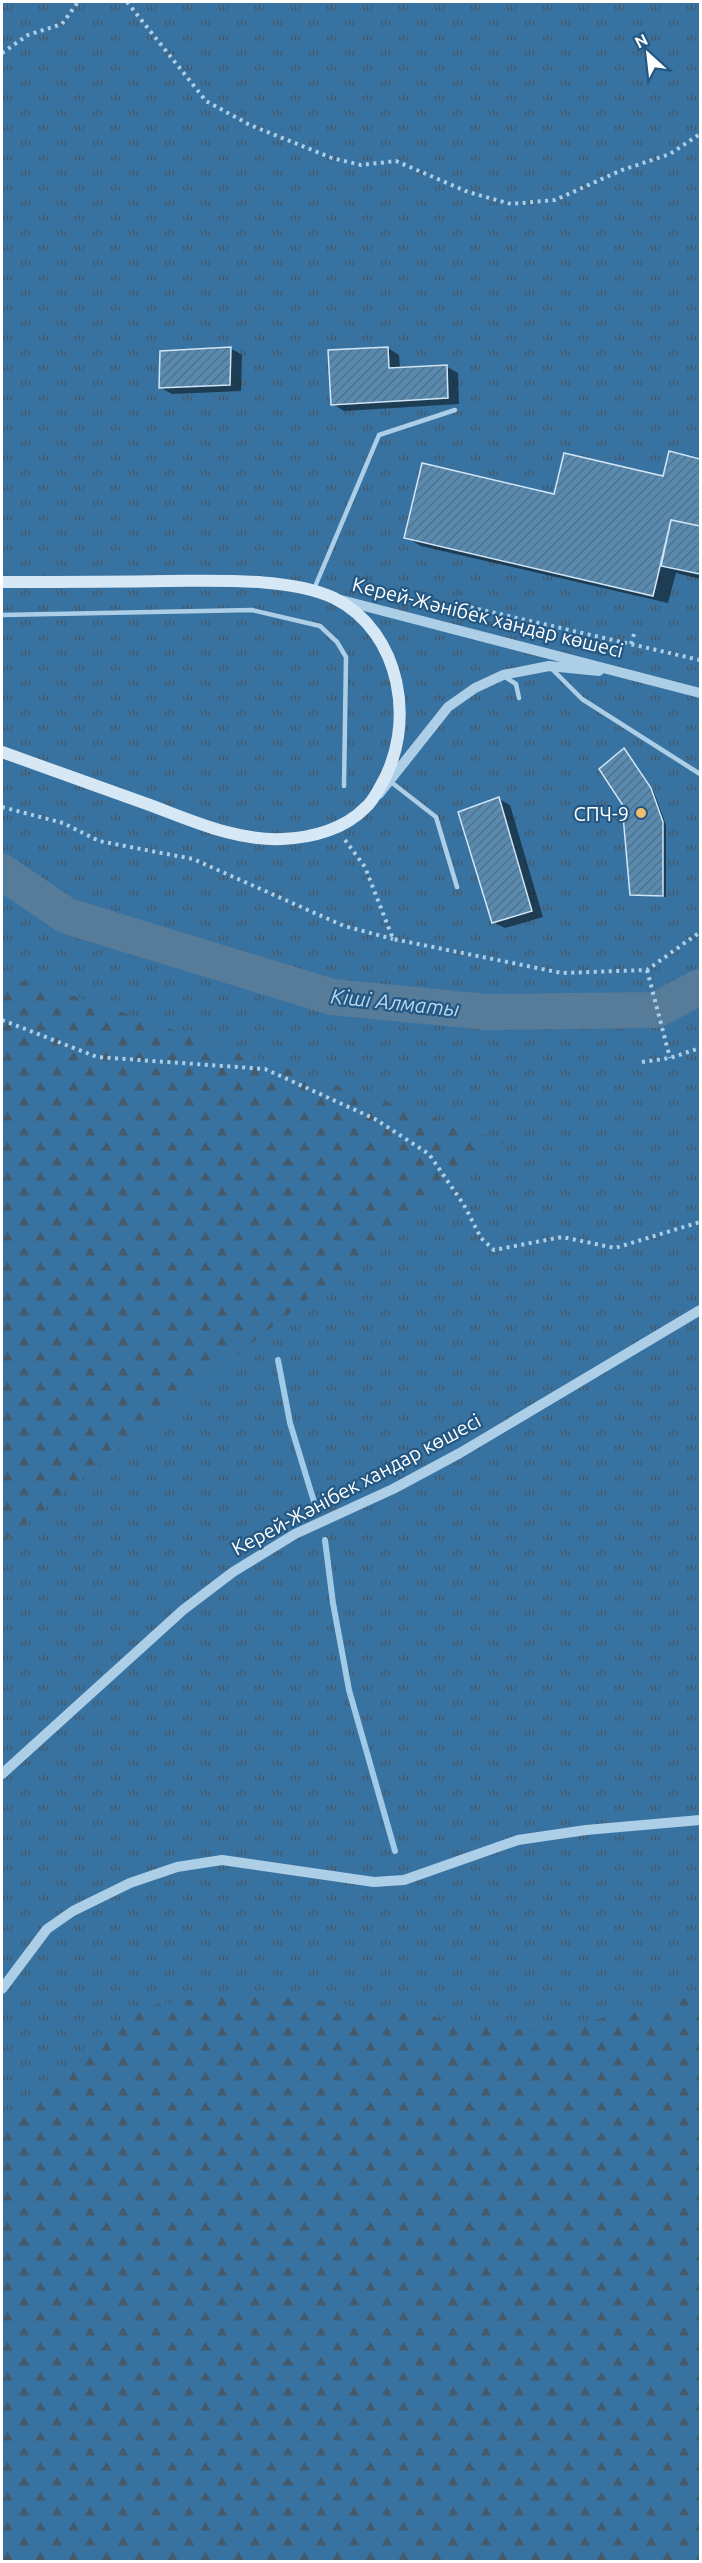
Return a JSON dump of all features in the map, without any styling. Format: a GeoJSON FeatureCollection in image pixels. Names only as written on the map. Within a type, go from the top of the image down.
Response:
{"type":"FeatureCollection","features":[{"type":"Feature","properties":{"kind":"main road","name":"Керей-Жәнібек хандар көшесі"},"geometry":{"type":"LineString","coordinates":[[2,582],[256,581],[334,598],[362,619],[375,633],[389,659],[397,682],[401,708],[395,755],[386,777],[368,806],[335,828],[312,835],[284,839],[259,839],[220,830],[2,752]]}},
{"type":"Feature","properties":{"kind":"street","name":"Керей-Жәнібек хандар көшесі"},"geometry":{"type":"LineString","coordinates":[[334,598],[700,693]]}},
{"type":"Feature","properties":{"kind":"street","name":"Керей-Жәнібек хандар көшесі"},"geometry":{"type":"LineString","coordinates":[[368,806],[391,782],[448,707],[475,688],[502,675],[549,666],[632,674]]}},
{"type":"Feature","properties":{"kind":"street","name":"Керей-Жәнібек хандар көшесі"},"geometry":{"type":"LineString","coordinates":[[2,1774],[183,1610],[233,1572],[295,1534],[393,1489],[460,1453],[700,1310]]}},
{"type":"Feature","properties":{"kind":"street"},"geometry":{"type":"LineString","coordinates":[[2,1989],[47,1929],[73,1911],[130,1883],[177,1867],[222,1860],[374,1882],[404,1880],[518,1840],[586,1830],[700,1820]]}},
{"type":"Feature","properties":{"kind":"lane"},"geometry":{"type":"LineString","coordinates":[[313,592],[379,435],[455,410]]}},
{"type":"Feature","properties":{"kind":"lane"},"geometry":{"type":"LineString","coordinates":[[2,615],[252,610],[320,626],[337,642],[346,657],[344,786]]}},
{"type":"Feature","properties":{"kind":"lane"},"geometry":{"type":"LineString","coordinates":[[549,666],[582,699],[700,774]]}},
{"type":"Feature","properties":{"kind":"lane"},"geometry":{"type":"LineString","coordinates":[[502,675],[516,684],[519,698]]}},
{"type":"Feature","properties":{"kind":"lane"},"geometry":{"type":"LineString","coordinates":[[391,782],[436,817],[457,887]]}},
{"type":"Feature","properties":{"kind":"path"},"geometry":{"type":"LineString","coordinates":[[2,53],[28,35],[62,24],[78,2]]}},
{"type":"Feature","properties":{"kind":"path"},"geometry":{"type":"LineString","coordinates":[[127,2],[206,101],[250,125],[332,158],[361,165],[396,161],[468,192],[511,204],[555,200],[622,170],[670,154],[700,134]]}},
{"type":"Feature","properties":{"kind":"path"},"geometry":{"type":"LineString","coordinates":[[456,604],[700,660]]}},
{"type":"Feature","properties":{"kind":"path"},"geometry":{"type":"LineString","coordinates":[[631,644],[634,634]]}},
{"type":"Feature","properties":{"kind":"path"},"geometry":{"type":"LineString","coordinates":[[2,807],[63,823],[99,841],[193,859],[344,926],[393,939],[562,973],[647,970],[700,932]]}},
{"type":"Feature","properties":{"kind":"path"},"geometry":{"type":"LineString","coordinates":[[335,828],[365,867],[393,939]]}},
{"type":"Feature","properties":{"kind":"path"},"geometry":{"type":"LineString","coordinates":[[647,970],[670,1058]]}},
{"type":"Feature","properties":{"kind":"path"},"geometry":{"type":"LineString","coordinates":[[2,1020],[97,1057],[265,1069],[375,1119],[429,1154],[464,1205],[481,1238],[494,1250],[562,1237],[615,1248],[700,1222]]}},
{"type":"Feature","properties":{"kind":"path"},"geometry":{"type":"LineString","coordinates":[[642,1062],[670,1058],[700,1048]]}},
{"type":"Feature","properties":{"kind":"green space"},"geometry":{"type":"Polygon","coordinates":[[[2,2],[700,2],[700,1994],[541,2033],[254,1991],[146,2006],[2,2135],[2,1542],[505,1142],[68,994],[2,975],[2,2]]]}},
{"type":"Feature","properties":{"kind":"green space"},"geometry":{"type":"Polygon","coordinates":[[[2,903],[700,1060],[2,1755],[2,903]]]}},
{"type":"Feature","properties":{"kind":"green space"},"geometry":{"type":"Polygon","coordinates":[[[700,1891],[700,2561],[2,2562],[2,2049],[72,1961],[700,1891]]]}},
{"type":"Feature","properties":{"kind":"building"},"geometry":{"type":"Polygon","coordinates":[[[231,347],[230,385],[159,388],[160,351],[231,347]]]}},
{"type":"Feature","properties":{"kind":"building"},"geometry":{"type":"Polygon","coordinates":[[[388,347],[389,368],[447,365],[448,398],[331,405],[328,350],[388,347]]]}},
{"type":"Feature","properties":{"kind":"building"},"geometry":{"type":"Polygon","coordinates":[[[669,451],[700,459],[700,526],[671,520],[653,596],[404,538],[422,463],[554,494],[564,453],[663,476],[669,451]]]}},
{"type":"Feature","properties":{"kind":"building"},"geometry":{"type":"Polygon","coordinates":[[[671,520],[700,526],[700,574],[661,566],[671,520]]]}},
{"type":"Feature","properties":{"kind":"building","name":"СПЧ-9"},"geometry":{"type":"Polygon","coordinates":[[[624,748],[651,788],[663,822],[663,896],[630,895],[622,804],[599,769],[624,748]]]}},
{"type":"Feature","properties":{"kind":"building"},"geometry":{"type":"Polygon","coordinates":[[[499,797],[532,911],[492,923],[458,812],[499,797]]]}},
{"type":"Feature","properties":{"kind":"waterway","name":"Кіші Алматы"},"geometry":{"type":"LineString","coordinates":[[2,872],[67,916],[332,997],[487,1012],[656,1010],[700,987]]}},
{"type":"Feature","properties":{"kind":"waterway"},"geometry":{"type":"LineString","coordinates":[[278,1360],[290,1423],[315,1505]]}},
{"type":"Feature","properties":{"kind":"waterway"},"geometry":{"type":"LineString","coordinates":[[325,1540],[333,1603],[349,1690],[395,1851]]}},
{"type":"Feature","properties":{"kind":"place","name":"СПЧ-9"},"geometry":{"type":"Point","coordinates":[641,813]}}]}
